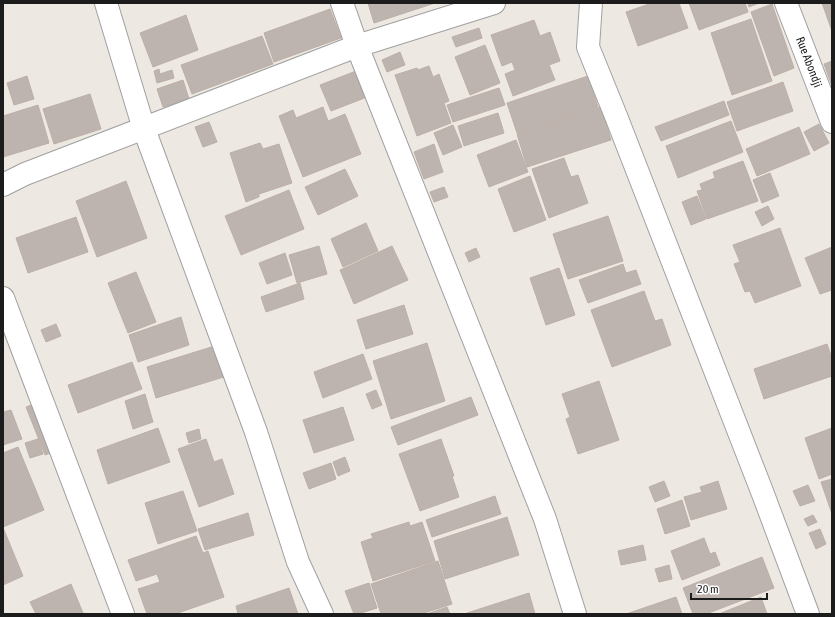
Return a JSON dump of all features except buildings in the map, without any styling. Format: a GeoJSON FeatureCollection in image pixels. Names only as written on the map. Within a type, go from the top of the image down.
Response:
{"type":"FeatureCollection","features":[{"type":"Feature","properties":{"kind":"street"},"geometry":{"type":"LineString","coordinates":[[106,3],[144,129],[256,432],[298,562],[322,614]]}},
{"type":"Feature","properties":{"kind":"street"},"geometry":{"type":"LineString","coordinates":[[342,3],[357,46],[545,519],[575,614]]}},
{"type":"Feature","properties":{"kind":"street"},"geometry":{"type":"LineString","coordinates":[[3,185],[25,174],[357,46],[494,3]]}},
{"type":"Feature","properties":{"kind":"street"},"geometry":{"type":"LineString","coordinates":[[591,3],[588,48],[616,116],[763,494],[808,614]]}},
{"type":"Feature","properties":{"kind":"street","name":"Rue Abondji"},"geometry":{"type":"LineString","coordinates":[[786,3],[832,122]]}},
{"type":"Feature","properties":{"kind":"street"},"geometry":{"type":"LineString","coordinates":[[3,298],[123,614]]}}]}
